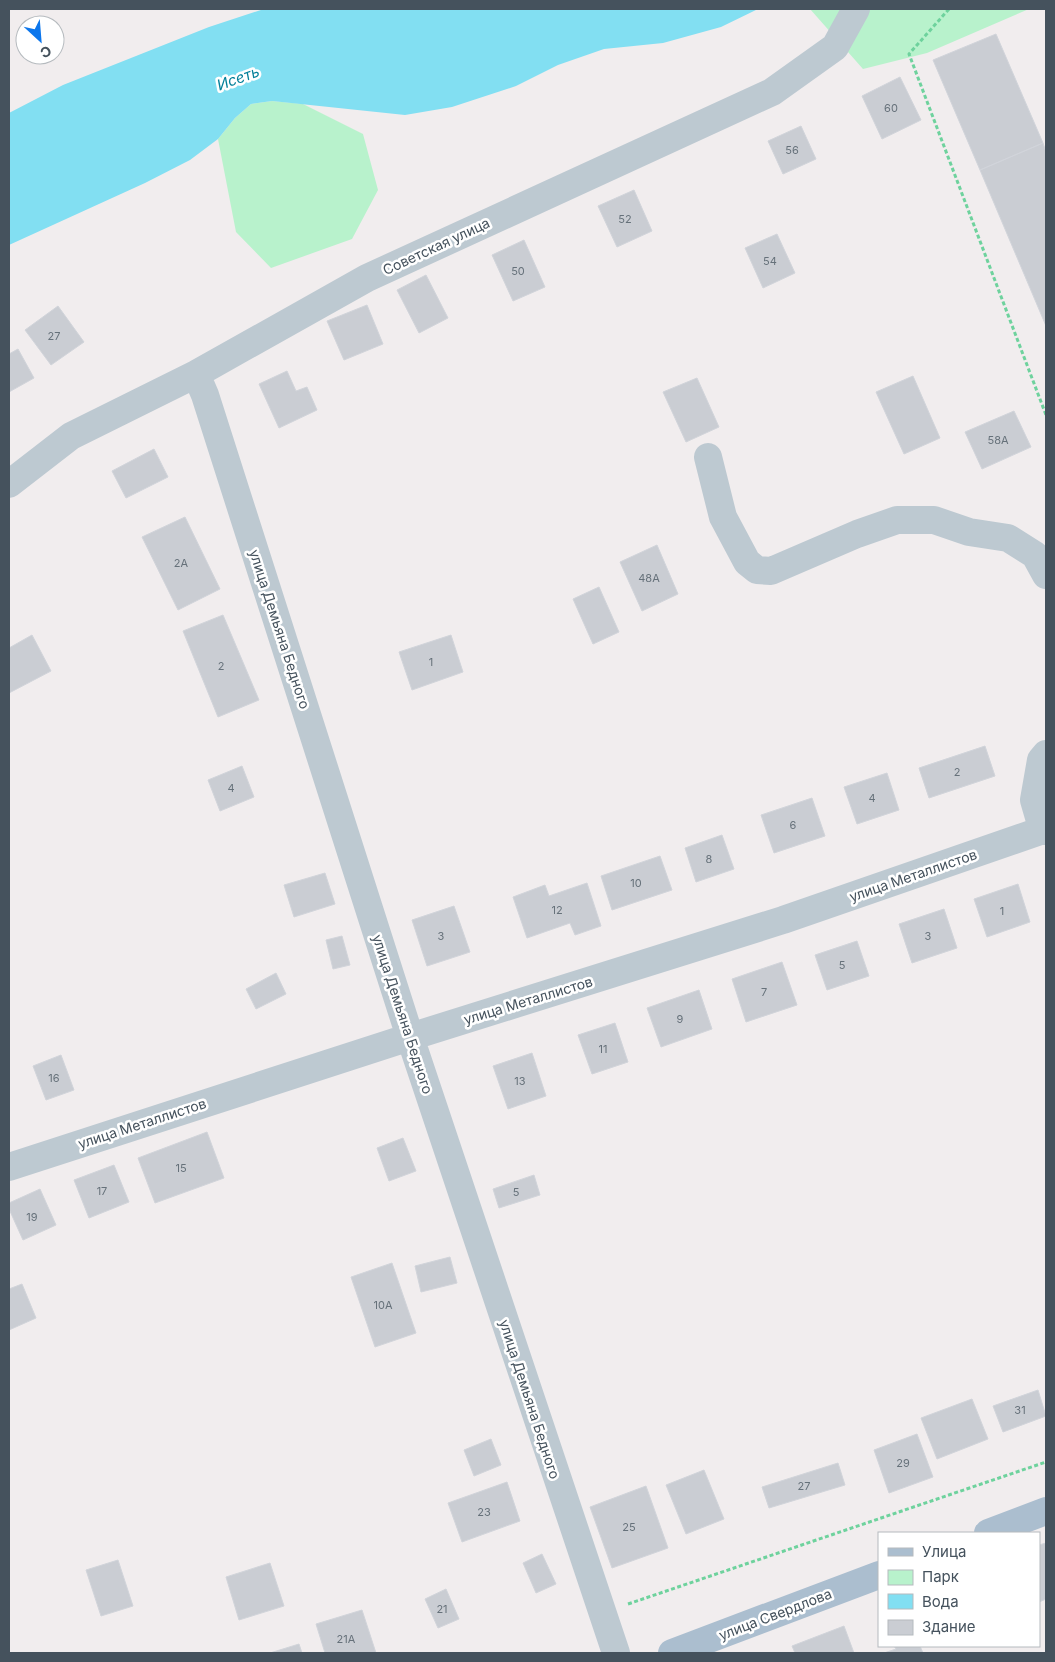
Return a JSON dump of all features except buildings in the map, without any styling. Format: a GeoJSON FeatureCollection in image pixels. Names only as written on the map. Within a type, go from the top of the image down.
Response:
{"type":"FeatureCollection","features":[{"type":"Feature","properties":{"kind":"main road"},"geometry":{"type":"LineString","coordinates":[[991,1532],[1046,1511]]}},
{"type":"Feature","properties":{"kind":"main road","name":"улица Свердлова"},"geometry":{"type":"LineString","coordinates":[[672,1653],[878,1575]]}},
{"type":"Feature","properties":{"kind":"street","name":"Советская улица"},"geometry":{"type":"LineString","coordinates":[[9,484],[71,436],[196,374],[367,278],[772,92],[835,47],[856,9]]}},
{"type":"Feature","properties":{"kind":"street","name":"улица Демьяна Бедного"},"geometry":{"type":"LineString","coordinates":[[196,374],[211,414],[410,1037],[616,1653]]}},
{"type":"Feature","properties":{"kind":"street"},"geometry":{"type":"LineString","coordinates":[[708,457],[723,517],[747,562],[757,570],[771,571],[857,534],[897,520],[934,520],[969,532],[1008,538],[1035,555],[1046,575]]}},
{"type":"Feature","properties":{"kind":"street"},"geometry":{"type":"LineString","coordinates":[[1045,830],[1034,800],[1041,760],[1046,754]]}},
{"type":"Feature","properties":{"kind":"street","name":"улица Металлистов"},"geometry":{"type":"LineString","coordinates":[[9,1167],[410,1037],[783,920],[1045,830]]}},
{"type":"Feature","properties":{"kind":"path"},"geometry":{"type":"LineString","coordinates":[[948,9],[909,54],[1046,415]]}},
{"type":"Feature","properties":{"kind":"path"},"geometry":{"type":"LineString","coordinates":[[602,1613],[1046,1462]]}},
{"type":"Feature","properties":{"kind":"green space"},"geometry":{"type":"Polygon","coordinates":[[[810,9],[1029,9],[927,53],[863,69],[810,9]]]}},
{"type":"Feature","properties":{"kind":"green space"},"geometry":{"type":"Polygon","coordinates":[[[272,101],[303,104],[363,134],[378,190],[352,239],[271,268],[236,232],[218,139],[235,118],[251,104],[272,101]]]}},
{"type":"Feature","properties":{"kind":"water","name":"Исеть"},"geometry":{"type":"Polygon","coordinates":[[[264,9],[758,9],[721,27],[663,43],[604,49],[558,65],[516,86],[452,107],[405,115],[272,101],[251,104],[235,118],[218,139],[190,160],[145,183],[9,245],[9,113],[63,85],[209,27],[264,9]]]}}]}
